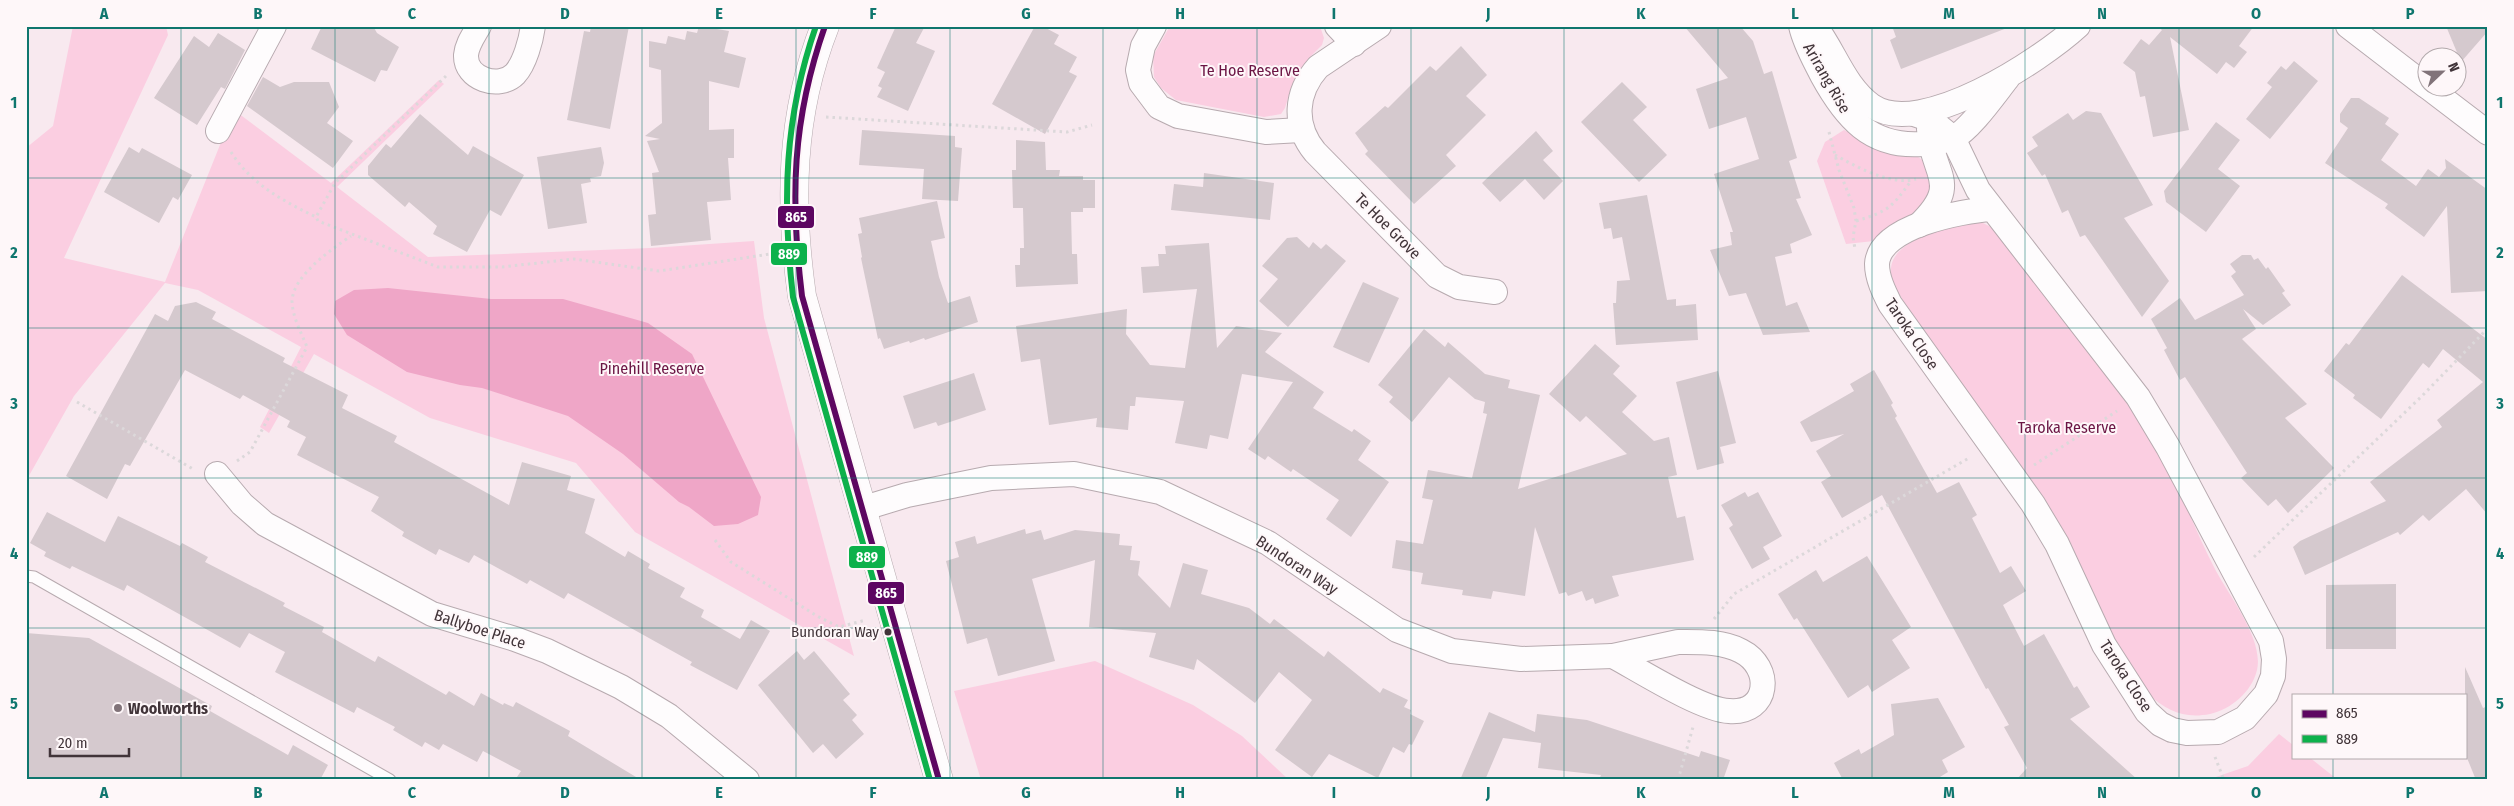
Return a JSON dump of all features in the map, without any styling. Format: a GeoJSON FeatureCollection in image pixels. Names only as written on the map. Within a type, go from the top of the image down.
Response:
{"type":"FeatureCollection","features":[{"type":"Feature","properties":{"kind":"main road"},"geometry":{"type":"LineString","coordinates":[[825,26],[808,73],[801,116],[792,195],[795,250],[802,296],[813,340],[939,780]]}},
{"type":"Feature","properties":{"kind":"street"},"geometry":{"type":"LineString","coordinates":[[218,131],[274,26]]}},
{"type":"Feature","properties":{"kind":"street"},"geometry":{"type":"LineString","coordinates":[[479,26],[467,49],[466,57],[477,77],[494,82],[506,80],[521,66],[533,26]]}},
{"type":"Feature","properties":{"kind":"street"},"geometry":{"type":"LineString","coordinates":[[1154,26],[1143,46],[1138,70],[1141,83],[1159,107],[1178,116],[1266,132],[1301,130],[1300,99],[1307,81],[1318,67],[1379,26]]}},
{"type":"Feature","properties":{"kind":"street"},"geometry":{"type":"LineString","coordinates":[[1337,26],[1354,44]]}},
{"type":"Feature","properties":{"kind":"street","name":"Arirang Rise"},"geometry":{"type":"LineString","coordinates":[[1801,26],[1805,41],[1816,64],[1846,114],[1870,133],[1886,140],[1903,144],[1930,144],[1953,138],[1984,108],[2008,77]]}},
{"type":"Feature","properties":{"kind":"street","name":"Arirang Rise"},"geometry":{"type":"LineString","coordinates":[[1815,26],[1846,78],[1872,106],[1886,112],[1928,113],[2008,77],[2042,56],[2078,26]]}},
{"type":"Feature","properties":{"kind":"street"},"geometry":{"type":"LineString","coordinates":[[2348,26],[2416,78]]}},
{"type":"Feature","properties":{"kind":"street"},"geometry":{"type":"LineString","coordinates":[[2442,98],[2488,133]]}},
{"type":"Feature","properties":{"kind":"street","name":"Taroka Close"},"geometry":{"type":"LineString","coordinates":[[1917,226],[1930,214],[1940,199],[1943,184],[1941,172],[1930,144],[1928,113]]}},
{"type":"Feature","properties":{"kind":"street","name":"Taroka Close"},"geometry":{"type":"LineString","coordinates":[[1928,113],[1953,138],[1978,190],[1991,209],[2026,250],[2138,397],[2168,447],[2234,576],[2271,641],[2274,659],[2273,676],[2266,694],[2245,718],[2218,732],[2204,734],[2172,730],[2160,724],[2147,712],[2109,653],[2057,544],[2015,478],[1890,304],[1883,289],[1877,264],[1882,250],[1891,239],[1917,226],[1956,213],[1991,209]]}},
{"type":"Feature","properties":{"kind":"street","name":"Te Hoe Grove"},"geometry":{"type":"LineString","coordinates":[[1301,130],[1306,141],[1315,152],[1437,276],[1459,287],[1495,292]]}},
{"type":"Feature","properties":{"kind":"street","name":"Ballyboe Place"},"geometry":{"type":"LineString","coordinates":[[217,474],[242,504],[266,524],[432,614],[539,648],[620,687],[669,716],[747,780]]}},
{"type":"Feature","properties":{"kind":"street","name":"Bundoran Way"},"geometry":{"type":"LineString","coordinates":[[861,509],[907,495],[991,478],[1074,474],[1160,492],[1268,543],[1397,630],[1452,651],[1521,659],[1613,656],[1678,642],[1728,646],[1742,651],[1756,664],[1763,682],[1759,700],[1753,706],[1729,712],[1700,702],[1613,656]]}},
{"type":"Feature","properties":{"kind":"lane"},"geometry":{"type":"LineString","coordinates":[[26,576],[34,577],[43,582],[390,780]]}},
{"type":"Feature","properties":{"kind":"path"},"geometry":{"type":"LineString","coordinates":[[316,217],[335,183],[466,57]]}},
{"type":"Feature","properties":{"kind":"path"},"geometry":{"type":"LineString","coordinates":[[801,116],[1067,132],[1092,125]]}},
{"type":"Feature","properties":{"kind":"path"},"geometry":{"type":"LineString","coordinates":[[1827,124],[1835,155],[1854,208],[1856,221],[1853,237],[1856,254]]}},
{"type":"Feature","properties":{"kind":"path"},"geometry":{"type":"LineString","coordinates":[[218,131],[238,163],[274,196],[316,217],[318,221],[438,267],[502,267],[574,259],[659,271],[795,250]]}},
{"type":"Feature","properties":{"kind":"path"},"geometry":{"type":"LineString","coordinates":[[1835,155],[1878,174],[1907,182],[1941,172]]}},
{"type":"Feature","properties":{"kind":"path"},"geometry":{"type":"LineString","coordinates":[[1856,221],[1881,214],[1892,206],[1911,180]]}},
{"type":"Feature","properties":{"kind":"path"},"geometry":{"type":"LineString","coordinates":[[77,402],[196,471],[217,474],[250,452],[307,347],[296,321],[292,300],[300,282],[319,258],[351,235]]}},
{"type":"Feature","properties":{"kind":"path"},"geometry":{"type":"LineString","coordinates":[[2234,576],[2422,396],[2488,328]]}},
{"type":"Feature","properties":{"kind":"path"},"geometry":{"type":"LineString","coordinates":[[2015,478],[2138,397]]}},
{"type":"Feature","properties":{"kind":"path"},"geometry":{"type":"LineString","coordinates":[[1694,642],[1734,594],[1990,444]]}},
{"type":"Feature","properties":{"kind":"path"},"geometry":{"type":"LineString","coordinates":[[715,540],[731,562],[817,616],[839,626],[891,614]]}},
{"type":"Feature","properties":{"kind":"path"},"geometry":{"type":"LineString","coordinates":[[1678,780],[1700,702]]}},
{"type":"Feature","properties":{"kind":"green space","name":"Pinehill Reserve"},"geometry":{"type":"Polygon","coordinates":[[[73,26],[166,26],[168,35],[64,258],[165,282],[234,110],[331,183],[439,80],[444,84],[337,187],[428,257],[650,248],[754,241],[764,318],[854,656],[635,532],[576,463],[430,418],[314,354],[269,433],[260,427],[301,347],[198,290],[165,283],[74,396],[26,481],[26,148],[53,126],[73,26]]]}},
{"type":"Feature","properties":{"kind":"green space","name":"Te Hoe Reserve"},"geometry":{"type":"Polygon","coordinates":[[[1170,26],[1320,26],[1324,38],[1322,45],[1310,57],[1292,85],[1285,108],[1281,114],[1264,117],[1176,100],[1161,88],[1154,77],[1153,56],[1170,26]]]}},
{"type":"Feature","properties":{"kind":"green space"},"geometry":{"type":"Polygon","coordinates":[[[1844,130],[1870,143],[1915,155],[1927,163],[1935,179],[1931,196],[1919,212],[1890,226],[1874,241],[1846,244],[1817,161],[1825,142],[1844,130]]]}},
{"type":"Feature","properties":{"kind":"green space","name":"Taroka Reserve"},"geometry":{"type":"Polygon","coordinates":[[[1965,221],[1979,221],[1999,231],[2116,384],[2161,454],[2216,571],[2251,632],[2256,646],[2258,658],[2254,678],[2245,693],[2225,709],[2210,714],[2184,714],[2169,709],[2148,694],[1893,284],[1891,268],[1900,250],[1920,237],[1965,221]]]}},
{"type":"Feature","properties":{"kind":"green space"},"geometry":{"type":"Polygon","coordinates":[[[1095,661],[1193,705],[1242,736],[1289,780],[981,780],[954,691],[1095,661]]]}},
{"type":"Feature","properties":{"kind":"green space"},"geometry":{"type":"Polygon","coordinates":[[[2279,734],[2292,744],[2292,758],[2310,758],[2338,780],[2207,780],[2248,766],[2279,734]]]}},
{"type":"Feature","properties":{"kind":"shaded area"},"geometry":{"type":"Polygon","coordinates":[[[388,288],[491,299],[563,299],[648,323],[692,354],[761,497],[758,515],[738,524],[714,526],[689,507],[679,502],[623,454],[568,416],[482,388],[460,385],[407,372],[347,335],[334,314],[335,301],[354,290],[388,288]]]}},
{"type":"Feature","properties":{"kind":"building"},"geometry":{"type":"Polygon","coordinates":[[[322,26],[373,26],[377,33],[399,47],[387,71],[381,70],[375,82],[311,49],[322,26]]]}},
{"type":"Feature","properties":{"kind":"building"},"geometry":{"type":"Polygon","coordinates":[[[591,26],[629,26],[610,129],[567,120],[584,31],[590,32],[591,26]]]}},
{"type":"Feature","properties":{"kind":"building"},"geometry":{"type":"Polygon","coordinates":[[[699,26],[729,31],[724,52],[746,58],[739,88],[709,81],[709,130],[734,129],[734,158],[728,158],[731,200],[707,202],[711,240],[651,246],[648,215],[656,214],[652,173],[659,172],[647,141],[660,139],[645,136],[662,123],[661,70],[649,67],[649,41],[666,44],[668,36],[685,40],[687,31],[697,33],[699,26]]]}},
{"type":"Feature","properties":{"kind":"building"},"geometry":{"type":"Polygon","coordinates":[[[896,26],[925,26],[916,43],[935,51],[908,111],[877,97],[882,88],[878,86],[885,72],[877,68],[896,26]]]}},
{"type":"Feature","properties":{"kind":"building"},"geometry":{"type":"Polygon","coordinates":[[[1035,26],[1042,26],[1059,35],[1054,44],[1077,57],[1069,72],[1077,76],[1045,134],[992,104],[1035,26]]]}},
{"type":"Feature","properties":{"kind":"building"},"geometry":{"type":"Polygon","coordinates":[[[1684,26],[1740,26],[1753,41],[1764,74],[1772,71],[1797,158],[1789,161],[1801,198],[1796,199],[1812,235],[1790,244],[1792,253],[1775,257],[1786,306],[1797,302],[1810,332],[1763,335],[1746,293],[1729,296],[1710,250],[1732,245],[1730,232],[1733,232],[1714,174],[1759,159],[1746,117],[1709,129],[1696,89],[1728,78],[1684,26]]]}},
{"type":"Feature","properties":{"kind":"building"},"geometry":{"type":"Polygon","coordinates":[[[1892,26],[2006,26],[2007,28],[1901,69],[1890,40],[1896,37],[1892,26]]]}},
{"type":"Feature","properties":{"kind":"building"},"geometry":{"type":"Polygon","coordinates":[[[2157,26],[2254,26],[2239,46],[2247,52],[2234,68],[2226,62],[2217,74],[2170,37],[2189,130],[2153,137],[2145,96],[2140,97],[2135,72],[2123,63],[2141,39],[2149,45],[2162,30],[2157,26]]]}},
{"type":"Feature","properties":{"kind":"building"},"geometry":{"type":"Polygon","coordinates":[[[2446,26],[2488,26],[2488,31],[2466,56],[2466,48],[2455,48],[2446,26]]]}},
{"type":"Feature","properties":{"kind":"building"},"geometry":{"type":"Polygon","coordinates":[[[218,33],[245,50],[225,89],[221,87],[197,125],[154,98],[194,36],[209,47],[218,33]]]}},
{"type":"Feature","properties":{"kind":"building"},"geometry":{"type":"Polygon","coordinates":[[[1461,46],[1487,75],[1466,96],[1486,115],[1446,155],[1456,166],[1414,204],[1365,154],[1368,151],[1355,133],[1385,106],[1388,108],[1430,66],[1436,71],[1461,46]]]}},
{"type":"Feature","properties":{"kind":"building"},"geometry":{"type":"Polygon","coordinates":[[[2294,61],[2318,81],[2270,139],[2246,119],[2272,87],[2267,83],[2281,66],[2286,70],[2294,61]]]}},
{"type":"Feature","properties":{"kind":"building"},"geometry":{"type":"Polygon","coordinates":[[[263,77],[280,87],[294,82],[329,82],[339,107],[327,123],[353,141],[333,168],[247,106],[263,77]]]}},
{"type":"Feature","properties":{"kind":"building"},"geometry":{"type":"Polygon","coordinates":[[[1622,82],[1647,107],[1633,120],[1667,155],[1639,182],[1581,122],[1622,82]]]}},
{"type":"Feature","properties":{"kind":"building"},"geometry":{"type":"Polygon","coordinates":[[[2351,98],[2359,98],[2389,118],[2385,124],[2399,134],[2381,160],[2416,186],[2428,169],[2439,177],[2446,168],[2445,159],[2488,190],[2488,291],[2451,293],[2447,206],[2424,237],[2385,208],[2388,204],[2325,163],[2348,128],[2340,122],[2340,114],[2351,98]]]}},
{"type":"Feature","properties":{"kind":"building"},"geometry":{"type":"Polygon","coordinates":[[[2086,111],[2101,113],[2153,205],[2124,218],[2169,281],[2142,317],[2085,235],[2080,237],[2068,210],[2062,213],[2045,174],[2042,176],[2027,153],[2038,146],[2032,137],[2068,113],[2073,120],[2086,111]]]}},
{"type":"Feature","properties":{"kind":"building"},"geometry":{"type":"Polygon","coordinates":[[[420,114],[468,155],[473,146],[524,175],[501,216],[490,210],[467,252],[433,234],[437,226],[409,202],[405,207],[368,175],[368,166],[386,144],[391,148],[420,114]]]}},
{"type":"Feature","properties":{"kind":"building"},"geometry":{"type":"Polygon","coordinates":[[[2216,122],[2240,140],[2218,169],[2240,186],[2206,232],[2166,202],[2164,191],[2216,122]]]}},
{"type":"Feature","properties":{"kind":"building"},"geometry":{"type":"Polygon","coordinates":[[[862,130],[955,136],[955,147],[962,148],[958,201],[922,199],[924,169],[859,165],[862,130]]]}},
{"type":"Feature","properties":{"kind":"building"},"geometry":{"type":"Polygon","coordinates":[[[1536,131],[1553,151],[1543,160],[1563,181],[1544,200],[1525,179],[1500,202],[1482,183],[1536,131]]]}},
{"type":"Feature","properties":{"kind":"building"},"geometry":{"type":"Polygon","coordinates":[[[1016,140],[1045,142],[1046,170],[1060,170],[1059,176],[1083,176],[1083,180],[1095,180],[1095,208],[1083,208],[1083,212],[1071,212],[1072,254],[1077,254],[1078,284],[1016,287],[1015,265],[1020,265],[1020,248],[1024,248],[1023,208],[1013,208],[1012,170],[1016,170],[1016,140]]]}},
{"type":"Feature","properties":{"kind":"building"},"geometry":{"type":"Polygon","coordinates":[[[129,147],[139,153],[142,148],[192,175],[178,200],[173,197],[159,223],[104,192],[129,147]]]}},
{"type":"Feature","properties":{"kind":"building"},"geometry":{"type":"Polygon","coordinates":[[[601,147],[604,163],[601,176],[590,178],[591,182],[581,184],[587,223],[548,229],[537,157],[601,147]]]}},
{"type":"Feature","properties":{"kind":"building"},"geometry":{"type":"Polygon","coordinates":[[[1204,173],[1274,183],[1270,220],[1171,210],[1174,184],[1203,187],[1204,173]]]}},
{"type":"Feature","properties":{"kind":"building"},"geometry":{"type":"Polygon","coordinates":[[[1647,195],[1667,300],[1676,299],[1676,306],[1696,304],[1698,340],[1616,345],[1613,303],[1616,303],[1617,281],[1630,280],[1622,237],[1613,239],[1611,228],[1604,229],[1599,203],[1647,195]]]}},
{"type":"Feature","properties":{"kind":"building"},"geometry":{"type":"Polygon","coordinates":[[[937,201],[945,238],[931,241],[939,277],[948,303],[970,296],[978,322],[925,340],[924,338],[910,343],[909,341],[884,349],[880,338],[878,339],[861,258],[858,234],[862,233],[859,218],[937,201]]]}},
{"type":"Feature","properties":{"kind":"building"},"geometry":{"type":"Polygon","coordinates":[[[1297,237],[1309,248],[1313,242],[1321,249],[1326,244],[1346,261],[1288,327],[1259,301],[1278,279],[1262,266],[1287,238],[1297,237]]]}},
{"type":"Feature","properties":{"kind":"building"},"geometry":{"type":"Polygon","coordinates":[[[1209,243],[1217,348],[1236,326],[1282,333],[1265,352],[1324,392],[1313,408],[1352,432],[1354,429],[1371,441],[1358,460],[1389,482],[1351,537],[1326,519],[1339,500],[1293,469],[1291,472],[1268,456],[1265,460],[1248,449],[1293,382],[1242,374],[1228,439],[1210,435],[1207,449],[1175,443],[1184,401],[1136,397],[1135,406],[1130,406],[1128,430],[1096,427],[1097,418],[1049,425],[1040,359],[1021,362],[1016,326],[1127,309],[1126,334],[1150,365],[1185,368],[1197,289],[1143,293],[1141,267],[1159,266],[1158,254],[1166,254],[1165,246],[1209,243]]]}},
{"type":"Feature","properties":{"kind":"building"},"geometry":{"type":"Polygon","coordinates":[[[2242,255],[2251,255],[2254,260],[2258,258],[2266,269],[2268,267],[2285,291],[2282,293],[2291,305],[2263,325],[2243,309],[2256,329],[2242,339],[2307,404],[2285,418],[2334,468],[2288,513],[2276,499],[2268,506],[2241,478],[2247,473],[2185,377],[2180,380],[2164,350],[2167,348],[2151,319],[2180,298],[2195,320],[2244,295],[2231,276],[2236,272],[2230,264],[2242,255]]]}},
{"type":"Feature","properties":{"kind":"building"},"geometry":{"type":"Polygon","coordinates":[[[2402,275],[2488,340],[2488,515],[2466,489],[2429,521],[2423,515],[2400,535],[2398,532],[2305,575],[2293,547],[2300,541],[2386,501],[2370,482],[2442,427],[2437,420],[2483,382],[2443,349],[2429,368],[2423,363],[2381,419],[2353,398],[2355,395],[2324,371],[2346,343],[2349,345],[2402,275]]]}},
{"type":"Feature","properties":{"kind":"building"},"geometry":{"type":"Polygon","coordinates":[[[1363,282],[1399,298],[1369,363],[1333,347],[1363,282]]]}},
{"type":"Feature","properties":{"kind":"building"},"geometry":{"type":"Polygon","coordinates":[[[196,302],[216,312],[212,319],[285,358],[283,362],[348,395],[342,408],[397,436],[394,442],[509,505],[522,462],[571,476],[567,490],[595,499],[585,533],[625,557],[628,551],[650,564],[648,568],[685,588],[680,597],[704,610],[701,617],[740,639],[751,620],[770,631],[737,690],[690,665],[692,662],[568,593],[564,599],[530,580],[527,584],[474,555],[469,563],[439,549],[436,555],[402,536],[404,532],[371,511],[379,497],[297,455],[306,437],[287,427],[290,421],[243,395],[240,399],[185,370],[130,466],[125,464],[107,499],[66,476],[155,314],[168,321],[175,306],[196,302]]]}},
{"type":"Feature","properties":{"kind":"building"},"geometry":{"type":"Polygon","coordinates":[[[1424,329],[1445,347],[1448,342],[1485,374],[1510,380],[1508,388],[1540,395],[1518,489],[1627,454],[1586,416],[1580,422],[1549,394],[1595,344],[1620,366],[1613,374],[1637,396],[1622,412],[1654,441],[1669,437],[1677,475],[1668,477],[1677,518],[1685,516],[1694,560],[1612,576],[1619,596],[1595,604],[1593,598],[1586,601],[1582,591],[1568,596],[1566,592],[1559,594],[1535,527],[1525,596],[1493,591],[1491,599],[1462,595],[1463,590],[1421,584],[1423,573],[1392,568],[1396,540],[1423,544],[1433,500],[1422,498],[1428,470],[1472,478],[1487,414],[1483,413],[1485,402],[1475,399],[1449,377],[1412,422],[1389,402],[1393,397],[1378,385],[1424,329]]]}},
{"type":"Feature","properties":{"kind":"building"},"geometry":{"type":"Polygon","coordinates":[[[1874,370],[1893,403],[1891,405],[1897,416],[1895,418],[1937,493],[1959,482],[1977,515],[1972,518],[2000,573],[2011,566],[2026,591],[2003,605],[2024,646],[2044,634],[2074,688],[2077,686],[2090,707],[2070,719],[2138,780],[2016,780],[2027,768],[2004,727],[2009,725],[1988,688],[1986,689],[1882,495],[1842,518],[1821,482],[1831,476],[1816,451],[1844,434],[1811,442],[1800,422],[1854,391],[1850,384],[1874,370]]]}},
{"type":"Feature","properties":{"kind":"building"},"geometry":{"type":"Polygon","coordinates":[[[1718,371],[1736,443],[1720,447],[1724,463],[1697,470],[1676,382],[1718,371]]]}},
{"type":"Feature","properties":{"kind":"building"},"geometry":{"type":"Polygon","coordinates":[[[974,373],[986,410],[938,426],[936,422],[914,429],[903,396],[974,373]]]}},
{"type":"Feature","properties":{"kind":"building"},"geometry":{"type":"Polygon","coordinates":[[[1745,492],[1748,497],[1758,492],[1782,536],[1763,547],[1770,559],[1752,569],[1729,528],[1733,525],[1721,505],[1745,492]]]}},
{"type":"Feature","properties":{"kind":"building"},"geometry":{"type":"Polygon","coordinates":[[[47,512],[105,542],[118,516],[180,546],[182,543],[208,557],[205,562],[285,603],[283,606],[324,627],[322,632],[375,662],[378,656],[446,695],[449,691],[474,706],[481,693],[503,705],[504,703],[513,707],[516,702],[570,731],[568,736],[641,780],[515,780],[521,771],[483,751],[477,762],[443,744],[439,750],[425,742],[422,747],[393,730],[395,727],[357,707],[354,713],[275,672],[285,652],[249,633],[240,648],[127,585],[124,591],[72,566],[70,569],[44,556],[46,552],[30,543],[47,512]]]}},
{"type":"Feature","properties":{"kind":"building"},"geometry":{"type":"Polygon","coordinates":[[[1025,529],[1026,534],[1041,530],[1044,540],[1075,530],[1120,534],[1119,545],[1132,546],[1130,560],[1140,561],[1138,575],[1170,608],[1183,563],[1208,570],[1201,594],[1249,608],[1270,624],[1274,619],[1324,657],[1328,651],[1380,693],[1383,688],[1408,700],[1404,707],[1411,710],[1410,714],[1424,721],[1412,745],[1409,744],[1404,753],[1393,747],[1378,778],[1329,754],[1312,777],[1275,750],[1312,700],[1279,672],[1255,703],[1197,659],[1194,670],[1149,657],[1156,633],[1089,627],[1095,560],[1032,579],[1055,661],[998,676],[987,638],[967,644],[946,561],[959,557],[955,542],[975,536],[977,544],[1025,529]]]}},
{"type":"Feature","properties":{"kind":"building"},"geometry":{"type":"Polygon","coordinates":[[[1867,556],[1911,627],[1892,640],[1910,668],[1872,692],[1868,685],[1848,698],[1797,618],[1794,620],[1778,594],[1816,570],[1823,582],[1867,556]]]}},
{"type":"Feature","properties":{"kind":"building"},"geometry":{"type":"Polygon","coordinates":[[[2396,584],[2396,649],[2326,649],[2326,585],[2396,584]]]}},
{"type":"Feature","properties":{"kind":"building","name":"Woolworths"},"geometry":{"type":"Polygon","coordinates":[[[26,633],[89,638],[212,706],[210,711],[288,755],[293,745],[328,765],[320,780],[26,780],[26,633]]]}},
{"type":"Feature","properties":{"kind":"building"},"geometry":{"type":"Polygon","coordinates":[[[797,651],[804,660],[814,651],[850,694],[843,700],[857,715],[852,720],[864,734],[836,759],[823,744],[813,753],[758,685],[797,651]]]}},
{"type":"Feature","properties":{"kind":"building"},"geometry":{"type":"Polygon","coordinates":[[[2465,667],[2483,708],[2488,706],[2488,780],[2476,780],[2466,755],[2465,667]]]}},
{"type":"Feature","properties":{"kind":"building"},"geometry":{"type":"Polygon","coordinates":[[[1938,698],[1965,747],[1942,760],[1948,772],[1935,780],[1843,780],[1834,763],[1859,749],[1861,754],[1894,735],[1891,704],[1938,698]]]}},
{"type":"Feature","properties":{"kind":"building"},"geometry":{"type":"Polygon","coordinates":[[[1489,712],[1535,732],[1537,714],[1587,720],[1699,757],[1701,751],[1730,760],[1723,780],[1599,780],[1601,775],[1538,768],[1541,743],[1503,738],[1485,780],[1460,780],[1489,712]]]}},
{"type":"Feature","properties":{"kind":"transit line","name":"889"},"geometry":{"type":"LineString","coordinates":[[816,26],[797,94],[788,160],[787,227],[793,297],[930,780]]}},
{"type":"Feature","properties":{"kind":"transit line","name":"865"},"geometry":{"type":"LineString","coordinates":[[825,26],[806,94],[797,160],[795,192],[796,226],[802,296],[939,780]]}},
{"type":"Feature","properties":{"kind":"place","name":"Bundoran Way"},"geometry":{"type":"Point","coordinates":[888,632]}},
{"type":"Feature","properties":{"kind":"place","name":"Woolworths"},"geometry":{"type":"Point","coordinates":[118,708]}}]}
